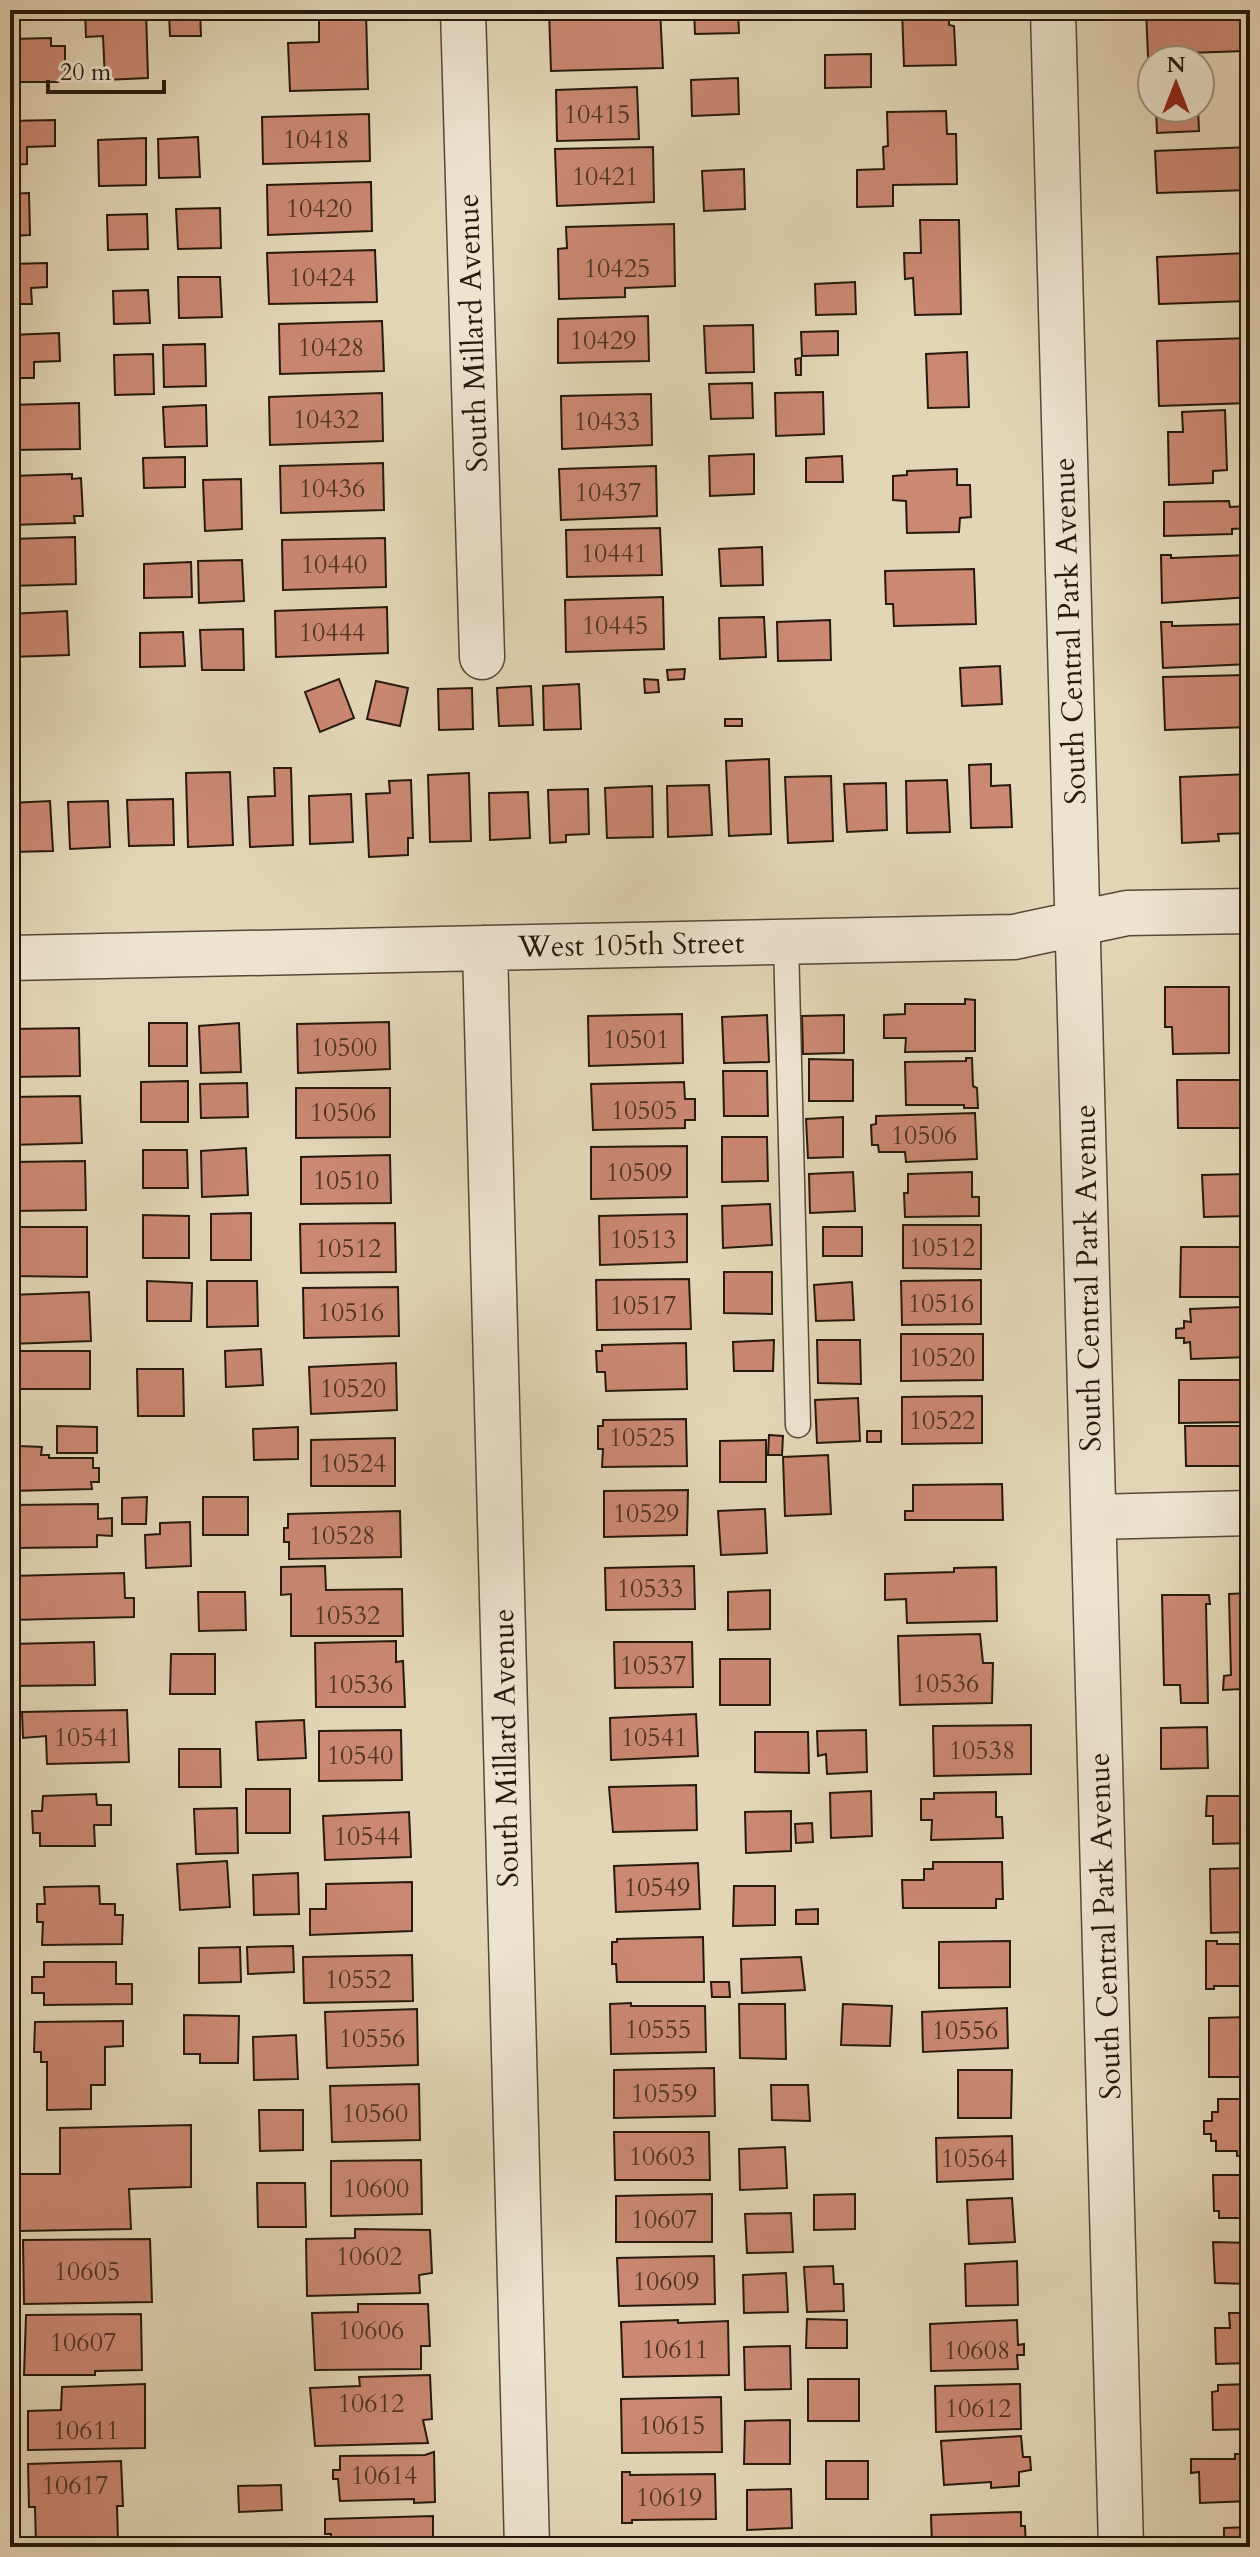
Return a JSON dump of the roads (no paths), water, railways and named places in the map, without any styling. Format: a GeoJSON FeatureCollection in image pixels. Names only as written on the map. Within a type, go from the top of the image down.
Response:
{"type":"FeatureCollection","features":[{"type":"Feature","properties":{"kind":"street","name":"South Millard Avenue"},"geometry":{"type":"LineString","coordinates":[[463,10],[482,657]]}},
{"type":"Feature","properties":{"kind":"street","name":"South Central Park Avenue"},"geometry":{"type":"LineString","coordinates":[[1053,10],[1121,2547]]}},
{"type":"Feature","properties":{"kind":"street","name":"West 105th Street"},"geometry":{"type":"LineString","coordinates":[[10,958],[1014,937],[1127,913],[1250,911]]}},
{"type":"Feature","properties":{"kind":"street","name":"South Millard Avenue"},"geometry":{"type":"LineString","coordinates":[[485,948],[527,2547]]}},
{"type":"Feature","properties":{"kind":"street"},"geometry":{"type":"LineString","coordinates":[[1094,1517],[1250,1513]]}},
{"type":"Feature","properties":{"kind":"lane"},"geometry":{"type":"LineString","coordinates":[[786,942],[798,1425]]}}]}
